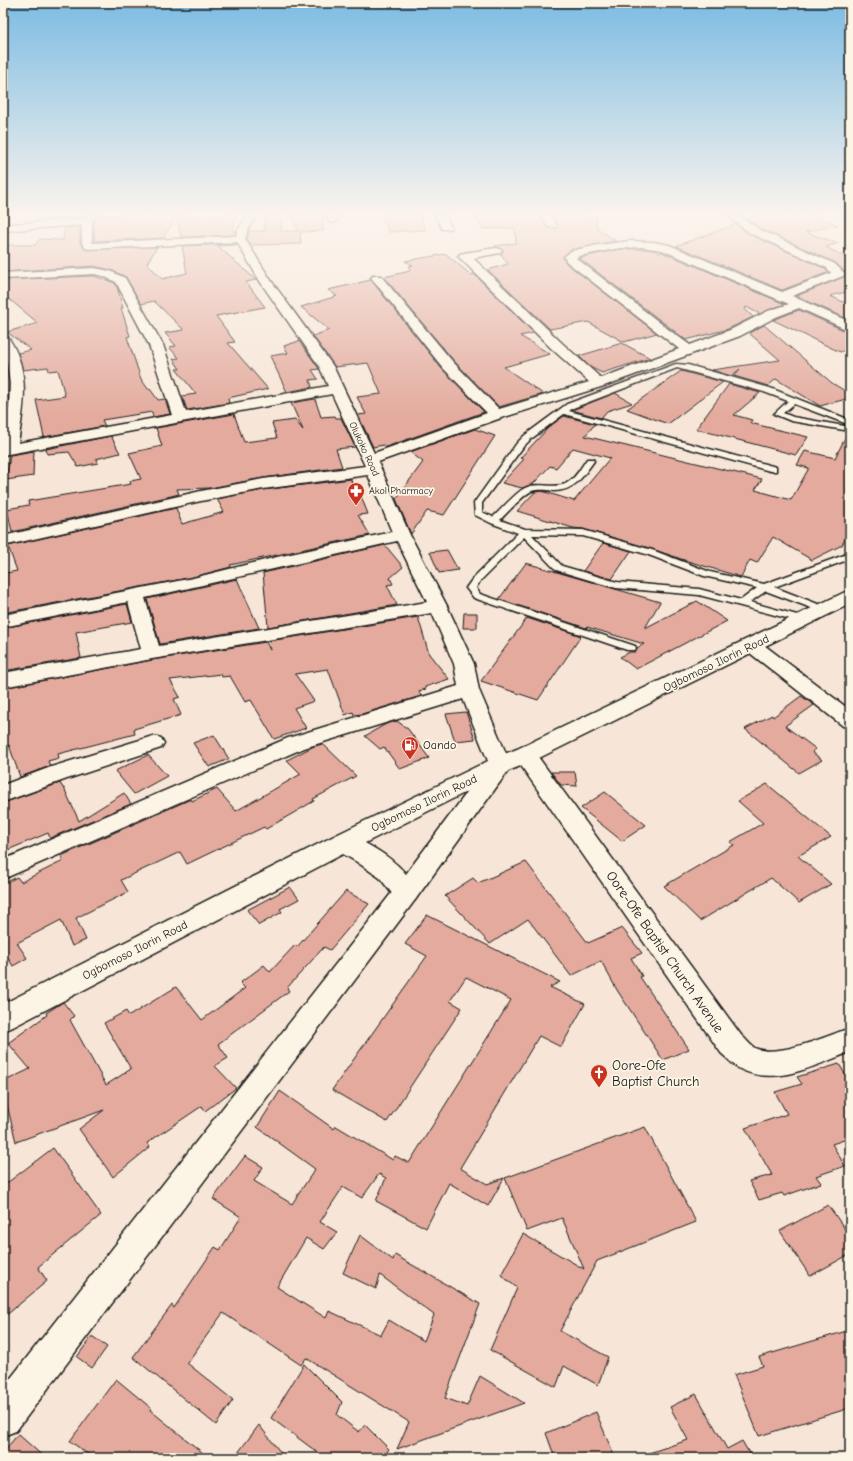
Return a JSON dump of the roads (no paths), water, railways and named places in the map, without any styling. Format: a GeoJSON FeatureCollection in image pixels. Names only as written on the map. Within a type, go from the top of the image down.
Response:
{"type":"FeatureCollection","features":[{"type":"Feature","properties":{"kind":"main road","name":"Ogbomoso Ilorin Road"},"geometry":{"type":"LineString","coordinates":[[3,1018],[343,843],[512,760],[753,646],[850,597]]}},
{"type":"Feature","properties":{"kind":"main road"},"geometry":{"type":"LineString","coordinates":[[3,1418],[406,893],[512,760]]}},
{"type":"Feature","properties":{"kind":"main road"},"geometry":{"type":"LineString","coordinates":[[343,843],[366,855],[389,871],[406,893]]}},
{"type":"Feature","properties":{"kind":"street"},"geometry":{"type":"LineString","coordinates":[[123,283],[156,345],[180,417]]}},
{"type":"Feature","properties":{"kind":"street","name":"Olukoko Road"},"geometry":{"type":"LineString","coordinates":[[267,283],[326,366],[372,465],[402,535],[438,606],[464,664],[469,690],[512,760]]}},
{"type":"Feature","properties":{"kind":"street"},"geometry":{"type":"LineString","coordinates":[[380,283],[448,365],[496,415]]}},
{"type":"Feature","properties":{"kind":"street"},"geometry":{"type":"LineString","coordinates":[[492,283],[598,384]]}},
{"type":"Feature","properties":{"kind":"street"},"geometry":{"type":"LineString","coordinates":[[601,283],[667,335],[689,350]]}},
{"type":"Feature","properties":{"kind":"street"},"geometry":{"type":"LineString","coordinates":[[751,283],[850,327]]}},
{"type":"Feature","properties":{"kind":"street"},"geometry":{"type":"LineString","coordinates":[[782,296],[818,283]]}},
{"type":"Feature","properties":{"kind":"street"},"geometry":{"type":"LineString","coordinates":[[3,540],[25,537],[201,496],[372,465],[496,415],[598,384],[735,333],[772,314],[800,304]]}},
{"type":"Feature","properties":{"kind":"street"},"geometry":{"type":"LineString","coordinates":[[3,340],[14,361],[17,379],[17,406],[6,450],[337,389]]}},
{"type":"Feature","properties":{"kind":"street"},"geometry":{"type":"LineString","coordinates":[[3,382],[17,379]]}},
{"type":"Feature","properties":{"kind":"street"},"geometry":{"type":"LineString","coordinates":[[3,621],[193,583],[277,562],[402,535]]}},
{"type":"Feature","properties":{"kind":"street"},"geometry":{"type":"LineString","coordinates":[[135,594],[152,654]]}},
{"type":"Feature","properties":{"kind":"street"},"geometry":{"type":"LineString","coordinates":[[3,680],[438,606]]}},
{"type":"Feature","properties":{"kind":"street"},"geometry":{"type":"LineString","coordinates":[[753,646],[850,721]]}},
{"type":"Feature","properties":{"kind":"street"},"geometry":{"type":"LineString","coordinates":[[3,870],[296,743],[469,690]]}},
{"type":"Feature","properties":{"kind":"street"},"geometry":{"type":"LineString","coordinates":[[3,794],[59,772],[153,743]]}},
{"type":"Feature","properties":{"kind":"street","name":"Oore-Ofe Baptist Church Avenue"},"geometry":{"type":"LineString","coordinates":[[512,760],[731,1044],[751,1061],[775,1064],[796,1059],[850,1040]]}},
{"type":"Feature","properties":{"kind":"lane"},"geometry":{"type":"LineString","coordinates":[[805,620],[743,603],[703,583],[649,552],[583,533],[524,532],[494,521],[478,513],[478,502],[528,436],[570,406],[676,366],[685,367],[767,390],[850,423]]}},
{"type":"Feature","properties":{"kind":"lane"},"geometry":{"type":"LineString","coordinates":[[794,400],[778,414],[790,419],[850,429]]}},
{"type":"Feature","properties":{"kind":"lane"},"geometry":{"type":"LineString","coordinates":[[562,412],[772,469]]}},
{"type":"Feature","properties":{"kind":"lane"},"geometry":{"type":"LineString","coordinates":[[494,521],[527,490],[533,487],[562,487],[569,485],[590,461]]}},
{"type":"Feature","properties":{"kind":"lane"},"geometry":{"type":"LineString","coordinates":[[524,532],[559,568],[616,585],[703,583],[765,587],[825,610]]}},
{"type":"Feature","properties":{"kind":"lane"},"geometry":{"type":"LineString","coordinates":[[524,532],[477,579],[471,588],[477,596],[631,648]]}},
{"type":"Feature","properties":{"kind":"lane"},"geometry":{"type":"LineString","coordinates":[[743,603],[765,587],[850,556]]}},
{"type":"Feature","properties":{"kind":"place","name":"Akol Pharmacy"},"geometry":{"type":"Point","coordinates":[356,506]}},
{"type":"Feature","properties":{"kind":"place","name":"Oando"},"geometry":{"type":"Point","coordinates":[410,760]}},
{"type":"Feature","properties":{"kind":"place","name":"Oore-Ofe Baptist Church"},"geometry":{"type":"Point","coordinates":[599,1088]}}]}
